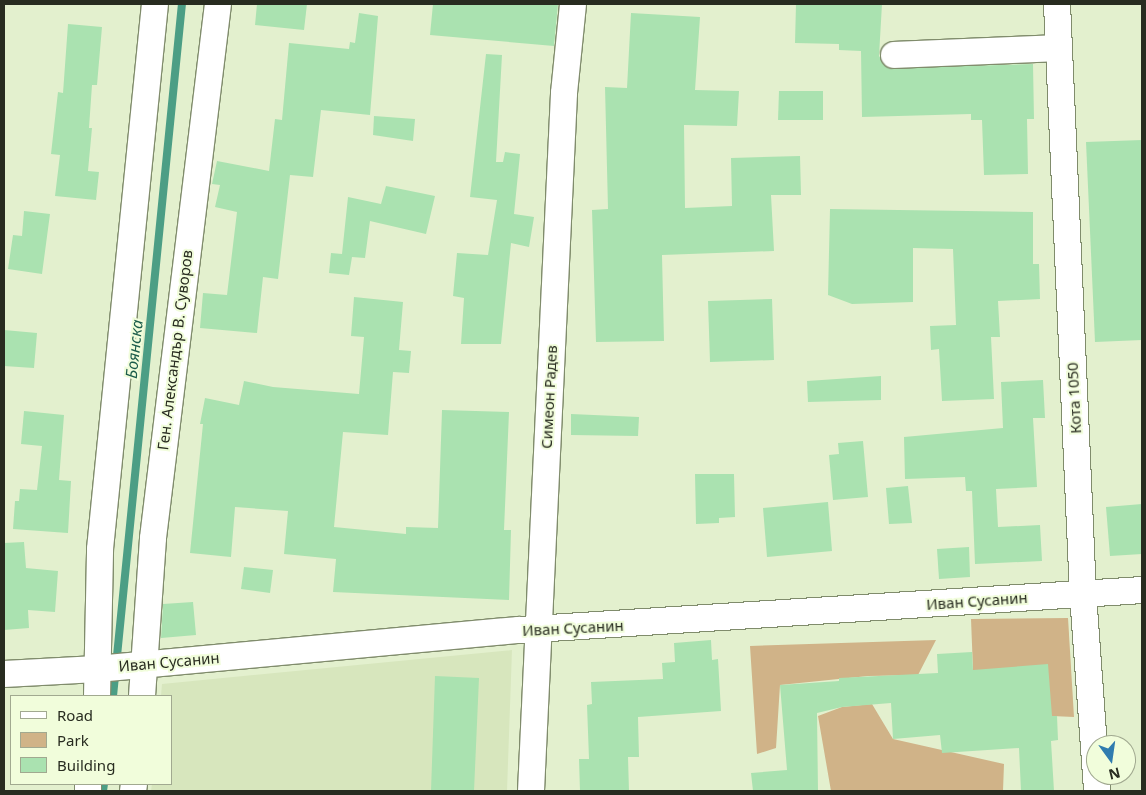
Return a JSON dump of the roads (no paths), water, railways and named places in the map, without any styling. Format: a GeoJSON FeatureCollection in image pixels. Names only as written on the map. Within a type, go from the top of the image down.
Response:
{"type":"FeatureCollection","features":[{"type":"Feature","properties":{"kind":"street"},"geometry":{"type":"LineString","coordinates":[[97,695],[100,549],[155,4]]}},
{"type":"Feature","properties":{"kind":"street","name":"Ген. Александър В. Суворов"},"geometry":{"type":"LineString","coordinates":[[142,695],[146,665],[153,538],[218,4]]}},
{"type":"Feature","properties":{"kind":"street","name":"Симеон Радев"},"geometry":{"type":"LineString","coordinates":[[531,791],[537,630],[564,93],[573,4]]}},
{"type":"Feature","properties":{"kind":"street","name":"Кота 1050"},"geometry":{"type":"LineString","coordinates":[[1057,4],[1083,594],[1097,791]]}},
{"type":"Feature","properties":{"kind":"street"},"geometry":{"type":"LineString","coordinates":[[894,54],[1059,48]]}},
{"type":"Feature","properties":{"kind":"street","name":"Иван Сусанин"},"geometry":{"type":"LineString","coordinates":[[4,674],[146,665],[537,630],[1142,590]]}},
{"type":"Feature","properties":{"kind":"waterway","name":"Боянска"},"geometry":{"type":"LineString","coordinates":[[113,695],[182,4]]}},
{"type":"Feature","properties":{"kind":"waterway","name":"Боянска"},"geometry":{"type":"LineString","coordinates":[[103,791],[104,785]]}}]}
